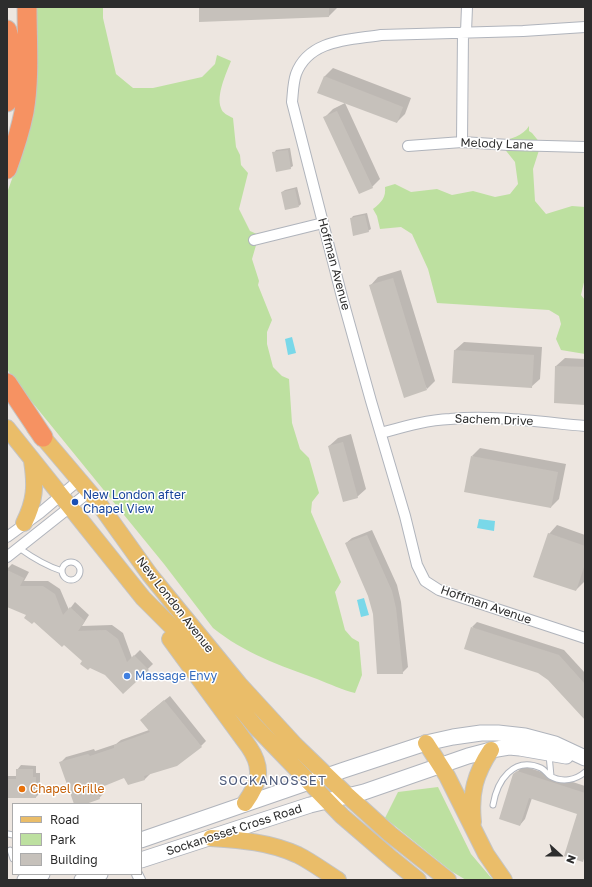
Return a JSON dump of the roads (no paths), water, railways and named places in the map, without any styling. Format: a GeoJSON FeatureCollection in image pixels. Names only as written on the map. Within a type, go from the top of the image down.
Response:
{"type":"FeatureCollection","features":[{"type":"Feature","properties":{"kind":"highway"},"geometry":{"type":"LineString","coordinates":[[7,169],[20,129],[26,99],[28,73],[27,7]]}},
{"type":"Feature","properties":{"kind":"highway"},"geometry":{"type":"LineString","coordinates":[[7,30],[13,68],[7,102]]}},
{"type":"Feature","properties":{"kind":"highway"},"geometry":{"type":"LineString","coordinates":[[7,383],[43,437]]}},
{"type":"Feature","properties":{"kind":"main road","name":"New London Avenue"},"geometry":{"type":"LineString","coordinates":[[7,395],[84,486],[150,574],[239,684],[295,745],[348,796],[390,834],[448,880]]}},
{"type":"Feature","properties":{"kind":"main road","name":"New London Avenue"},"geometry":{"type":"LineString","coordinates":[[7,428],[143,598],[179,634],[251,721],[309,782],[370,841],[418,880]]}},
{"type":"Feature","properties":{"kind":"main road"},"geometry":{"type":"LineString","coordinates":[[24,523],[32,505],[34,492],[34,472],[32,459]]}},
{"type":"Feature","properties":{"kind":"main road"},"geometry":{"type":"LineString","coordinates":[[143,598],[173,643],[250,747],[257,759],[259,771],[257,783],[245,803]]}},
{"type":"Feature","properties":{"kind":"main road"},"geometry":{"type":"LineString","coordinates":[[426,743],[447,776],[486,854],[504,880]]}},
{"type":"Feature","properties":{"kind":"main road"},"geometry":{"type":"LineString","coordinates":[[473,829],[473,786],[479,770],[490,750]]}},
{"type":"Feature","properties":{"kind":"main road"},"geometry":{"type":"LineString","coordinates":[[211,838],[252,841],[280,848],[299,856],[338,880]]}},
{"type":"Feature","properties":{"kind":"street"},"geometry":{"type":"LineString","coordinates":[[462,142],[464,32],[467,7]]}},
{"type":"Feature","properties":{"kind":"street","name":"Hoffman Avenue"},"geometry":{"type":"LineString","coordinates":[[585,27],[523,31],[358,37],[322,46],[301,62],[293,83],[292,102],[380,433],[417,565],[425,581],[439,590],[585,638]]}},
{"type":"Feature","properties":{"kind":"street","name":"Melody Lane"},"geometry":{"type":"LineString","coordinates":[[408,146],[462,142],[509,145],[585,146]]}},
{"type":"Feature","properties":{"kind":"street"},"geometry":{"type":"LineString","coordinates":[[254,240],[323,222]]}},
{"type":"Feature","properties":{"kind":"street","name":"Sachem Drive"},"geometry":{"type":"LineString","coordinates":[[380,433],[417,424],[448,419],[471,418],[502,418],[585,426]]}},
{"type":"Feature","properties":{"kind":"street"},"geometry":{"type":"LineString","coordinates":[[7,557],[19,548],[65,501],[84,486]]}},
{"type":"Feature","properties":{"kind":"street"},"geometry":{"type":"LineString","coordinates":[[7,537],[24,523],[65,501],[84,486]]}},
{"type":"Feature","properties":{"kind":"street","name":"Sockanosset Cross Road"},"geometry":{"type":"LineString","coordinates":[[142,840],[208,818],[245,803],[426,743],[466,734],[512,734],[546,741],[585,759]]}},
{"type":"Feature","properties":{"kind":"street","name":"Sockanosset Cross Road"},"geometry":{"type":"LineString","coordinates":[[142,860],[310,805],[348,796],[490,750],[509,747],[520,748],[585,759]]}},
{"type":"Feature","properties":{"kind":"street"},"geometry":{"type":"LineString","coordinates":[[25,880],[39,875]]}},
{"type":"Feature","properties":{"kind":"street"},"geometry":{"type":"LineString","coordinates":[[82,880],[97,875]]}},
{"type":"Feature","properties":{"kind":"lane"},"geometry":{"type":"LineString","coordinates":[[19,548],[35,560],[62,571]]}},
{"type":"Feature","properties":{"kind":"lane"},"geometry":{"type":"LineString","coordinates":[[549,753],[551,776]]}},
{"type":"Feature","properties":{"kind":"lane"},"geometry":{"type":"LineString","coordinates":[[493,805],[495,793],[499,783],[512,769],[521,765],[541,768],[551,776],[567,780],[577,778],[585,772]]}},
{"type":"Feature","properties":{"kind":"lane"},"geometry":{"type":"LineString","coordinates":[[10,850],[12,856]]}},
{"type":"Feature","properties":{"kind":"water"},"geometry":{"type":"Polygon","coordinates":[[[292,337],[296,353],[288,355],[285,339],[292,337]]]}},
{"type":"Feature","properties":{"kind":"water"},"geometry":{"type":"Polygon","coordinates":[[[479,519],[495,521],[494,531],[477,528],[479,519]]]}},
{"type":"Feature","properties":{"kind":"water"},"geometry":{"type":"Polygon","coordinates":[[[364,598],[369,615],[361,617],[357,600],[364,598]]]}},
{"type":"Feature","properties":{"kind":"place","name":"New London after Chapel View"},"geometry":{"type":"Point","coordinates":[75,502]}},
{"type":"Feature","properties":{"kind":"place","name":"Massage Envy"},"geometry":{"type":"Point","coordinates":[127,676]}},
{"type":"Feature","properties":{"kind":"place","name":"Chapel Grille"},"geometry":{"type":"Point","coordinates":[22,789]}},
{"type":"Feature","properties":{"kind":"district","name":"SOCKANOSSET"},"geometry":{"type":"Point","coordinates":[273,781]}}]}
